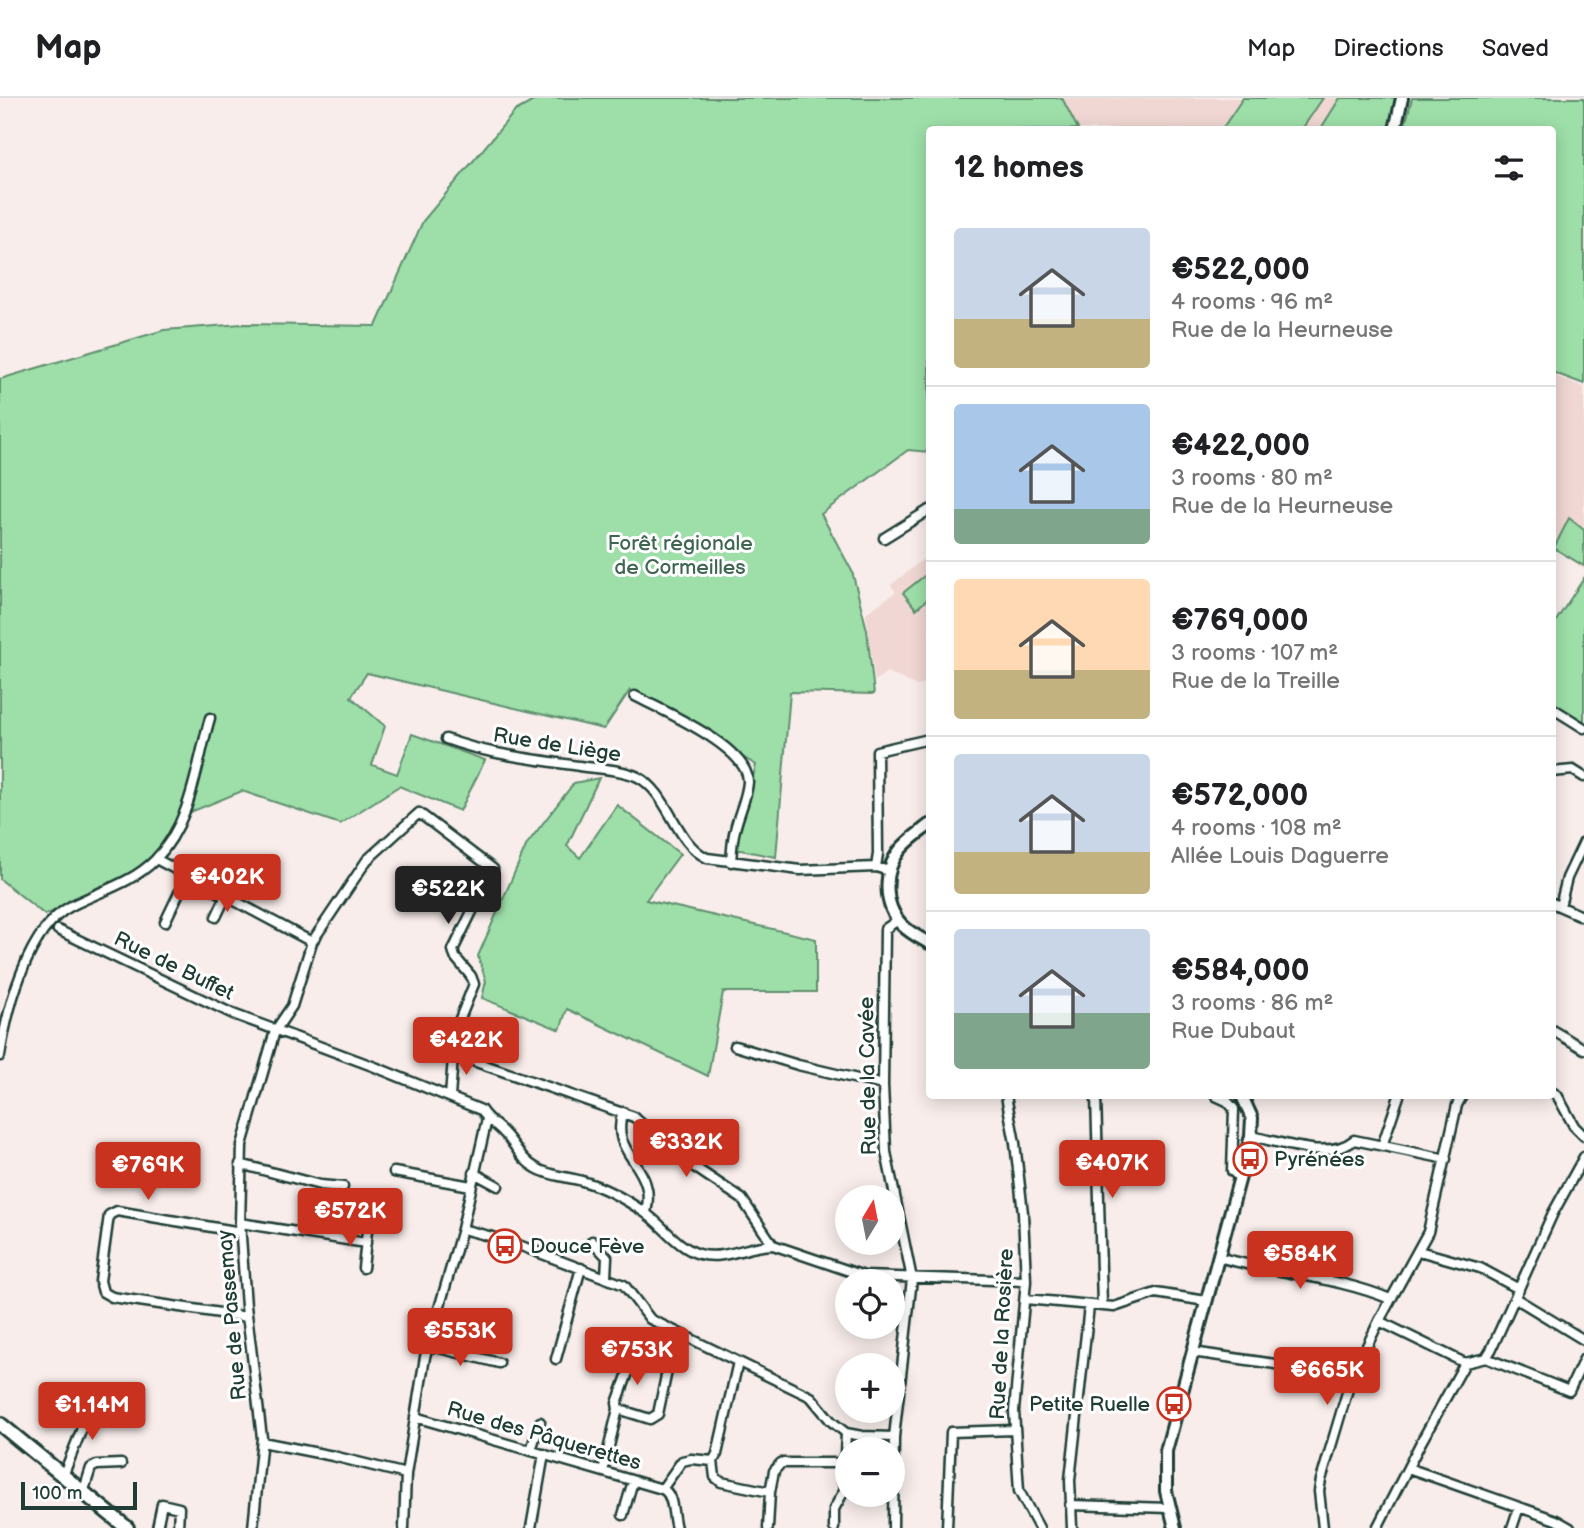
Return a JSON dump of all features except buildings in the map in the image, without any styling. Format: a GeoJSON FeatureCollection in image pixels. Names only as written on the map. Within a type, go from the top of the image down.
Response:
{"type":"FeatureCollection","features":[{"type":"Feature","properties":{"kind":"main road"},"geometry":{"type":"LineString","coordinates":[[0,1424],[127,1528]]}},
{"type":"Feature","properties":{"kind":"street"},"geometry":{"type":"LineString","coordinates":[[1396,126],[1402,98]]}},
{"type":"Feature","properties":{"kind":"street"},"geometry":{"type":"LineString","coordinates":[[884,538],[926,512]]}},
{"type":"Feature","properties":{"kind":"street"},"geometry":{"type":"LineString","coordinates":[[635,696],[719,742],[733,755],[744,772],[748,783],[734,831],[732,862]]}},
{"type":"Feature","properties":{"kind":"street"},"geometry":{"type":"LineString","coordinates":[[1556,710],[1584,728]]}},
{"type":"Feature","properties":{"kind":"street"},"geometry":{"type":"LineString","coordinates":[[0,1056],[17,985],[34,946],[50,923],[60,912],[141,872],[156,859],[178,831],[200,768],[210,718]]}},
{"type":"Feature","properties":{"kind":"street","name":"Rue de Liège"},"geometry":{"type":"LineString","coordinates":[[446,739],[478,751],[630,774],[653,787],[696,851],[707,858],[800,870],[876,867]]}},
{"type":"Feature","properties":{"kind":"street"},"geometry":{"type":"LineString","coordinates":[[888,871],[876,867],[877,751],[926,739]]}},
{"type":"Feature","properties":{"kind":"street"},"geometry":{"type":"LineString","coordinates":[[1556,772],[1573,770],[1584,778]]}},
{"type":"Feature","properties":{"kind":"street","name":"Rue de Passemay"},"geometry":{"type":"LineString","coordinates":[[253,1528],[262,1442],[247,1317],[241,1228],[242,1145],[275,1031],[292,1006],[312,942],[368,860],[419,813],[493,869],[453,950],[474,984],[455,1031],[453,1055]]}},
{"type":"Feature","properties":{"kind":"street"},"geometry":{"type":"LineString","coordinates":[[926,828],[900,850],[888,871],[888,895],[898,920],[909,931],[926,941]]}},
{"type":"Feature","properties":{"kind":"street"},"geometry":{"type":"LineString","coordinates":[[1584,842],[1556,904],[1584,917]]}},
{"type":"Feature","properties":{"kind":"street"},"geometry":{"type":"LineString","coordinates":[[156,859],[312,942]]}},
{"type":"Feature","properties":{"kind":"street"},"geometry":{"type":"LineString","coordinates":[[164,922],[187,876]]}},
{"type":"Feature","properties":{"kind":"street"},"geometry":{"type":"LineString","coordinates":[[216,917],[226,896]]}},
{"type":"Feature","properties":{"kind":"street","name":"Rue de la Cavée"},"geometry":{"type":"LineString","coordinates":[[894,1437],[912,1279],[887,1165],[883,1086],[885,929],[898,920]]}},
{"type":"Feature","properties":{"kind":"street","name":"Rue de Buffet"},"geometry":{"type":"LineString","coordinates":[[58,930],[233,1014],[481,1110],[487,1119],[505,1133],[525,1161],[538,1170],[585,1181],[614,1193],[646,1213],[686,1248],[701,1254],[722,1256],[762,1245],[773,1245]]}},
{"type":"Feature","properties":{"kind":"street"},"geometry":{"type":"LineString","coordinates":[[1556,1032],[1584,1049]]}},
{"type":"Feature","properties":{"kind":"street"},"geometry":{"type":"LineString","coordinates":[[735,1046],[883,1086]]}},
{"type":"Feature","properties":{"kind":"street"},"geometry":{"type":"LineString","coordinates":[[450,1097],[453,1055],[635,1117],[678,1156],[742,1199],[773,1245],[864,1276],[1026,1281]]}},
{"type":"Feature","properties":{"kind":"street"},"geometry":{"type":"LineString","coordinates":[[1556,1094],[1574,1126],[1584,1136]]}},
{"type":"Feature","properties":{"kind":"street","name":"Rue de la Rosière"},"geometry":{"type":"LineString","coordinates":[[1007,1099],[1023,1213],[1026,1281],[1014,1411],[1019,1491],[1040,1528]]}},
{"type":"Feature","properties":{"kind":"street"},"geometry":{"type":"LineString","coordinates":[[1096,1099],[1102,1305]]}},
{"type":"Feature","properties":{"kind":"street"},"geometry":{"type":"LineString","coordinates":[[1223,1099],[1234,1109],[1232,1171],[1240,1178]]}},
{"type":"Feature","properties":{"kind":"street"},"geometry":{"type":"LineString","coordinates":[[1175,1528],[1165,1477],[1166,1451],[1251,1136],[1252,1118],[1243,1099]]}},
{"type":"Feature","properties":{"kind":"street"},"geometry":{"type":"LineString","coordinates":[[1382,1146],[1398,1099]]}},
{"type":"Feature","properties":{"kind":"street"},"geometry":{"type":"LineString","coordinates":[[1324,1528],[1319,1491],[1351,1379],[1390,1299],[1428,1232],[1460,1099]]}},
{"type":"Feature","properties":{"kind":"street"},"geometry":{"type":"LineString","coordinates":[[623,1112],[622,1140],[627,1154],[647,1187],[646,1213]]}},
{"type":"Feature","properties":{"kind":"street"},"geometry":{"type":"LineString","coordinates":[[405,1528],[407,1474],[427,1345],[462,1229],[487,1119]]}},
{"type":"Feature","properties":{"kind":"street"},"geometry":{"type":"LineString","coordinates":[[1251,1136],[1322,1151],[1340,1149],[1354,1140],[1446,1159]]}},
{"type":"Feature","properties":{"kind":"street"},"geometry":{"type":"LineString","coordinates":[[1486,1358],[1553,1213],[1584,1157]]}},
{"type":"Feature","properties":{"kind":"street"},"geometry":{"type":"LineString","coordinates":[[240,1164],[320,1185],[342,1187]]}},
{"type":"Feature","properties":{"kind":"street"},"geometry":{"type":"LineString","coordinates":[[394,1171],[471,1186]]}},
{"type":"Feature","properties":{"kind":"street"},"geometry":{"type":"LineString","coordinates":[[474,1173],[498,1185]]}},
{"type":"Feature","properties":{"kind":"street"},"geometry":{"type":"LineString","coordinates":[[247,1317],[113,1297],[103,1292],[100,1281],[109,1215],[117,1211],[366,1243]]}},
{"type":"Feature","properties":{"kind":"street"},"geometry":{"type":"LineString","coordinates":[[462,1229],[508,1241],[624,1285],[650,1319],[810,1397],[831,1421],[846,1433],[894,1437]]}},
{"type":"Feature","properties":{"kind":"street"},"geometry":{"type":"LineString","coordinates":[[363,1268],[367,1231]]}},
{"type":"Feature","properties":{"kind":"street"},"geometry":{"type":"LineString","coordinates":[[592,1241],[607,1257],[606,1277]]}},
{"type":"Feature","properties":{"kind":"street"},"geometry":{"type":"LineString","coordinates":[[1419,1251],[1480,1268],[1584,1340]]}},
{"type":"Feature","properties":{"kind":"street"},"geometry":{"type":"LineString","coordinates":[[1218,1257],[1365,1289],[1390,1299]]}},
{"type":"Feature","properties":{"kind":"street"},"geometry":{"type":"LineString","coordinates":[[556,1359],[581,1268]]}},
{"type":"Feature","properties":{"kind":"street"},"geometry":{"type":"LineString","coordinates":[[1025,1298],[1114,1307],[1156,1293],[1206,1301]]}},
{"type":"Feature","properties":{"kind":"street"},"geometry":{"type":"LineString","coordinates":[[1072,1528],[1070,1480],[1089,1306]]}},
{"type":"Feature","properties":{"kind":"street"},"geometry":{"type":"LineString","coordinates":[[1379,1321],[1465,1363],[1486,1358],[1569,1391],[1584,1359]]}},
{"type":"Feature","properties":{"kind":"street"},"geometry":{"type":"LineString","coordinates":[[427,1345],[499,1363]]}},
{"type":"Feature","properties":{"kind":"street"},"geometry":{"type":"LineString","coordinates":[[1192,1352],[1303,1368],[1351,1379]]}},
{"type":"Feature","properties":{"kind":"street"},"geometry":{"type":"LineString","coordinates":[[603,1471],[618,1409],[617,1403],[633,1359],[639,1358],[667,1371],[658,1413],[650,1419],[618,1409]]}},
{"type":"Feature","properties":{"kind":"street"},"geometry":{"type":"LineString","coordinates":[[738,1362],[717,1454],[713,1461],[715,1477],[721,1482],[770,1492]]}},
{"type":"Feature","properties":{"kind":"street"},"geometry":{"type":"LineString","coordinates":[[1377,1528],[1465,1363]]}},
{"type":"Feature","properties":{"kind":"street"},"geometry":{"type":"LineString","coordinates":[[62,1476],[80,1431],[89,1397]]}},
{"type":"Feature","properties":{"kind":"street","name":"Rue des Pâquerettes"},"geometry":{"type":"LineString","coordinates":[[415,1417],[663,1489]]}},
{"type":"Feature","properties":{"kind":"street"},"geometry":{"type":"LineString","coordinates":[[531,1450],[540,1422]]}},
{"type":"Feature","properties":{"kind":"street"},"geometry":{"type":"LineString","coordinates":[[947,1528],[951,1432],[1015,1430]]}},
{"type":"Feature","properties":{"kind":"street"},"geometry":{"type":"LineString","coordinates":[[846,1433],[846,1437]]}},
{"type":"Feature","properties":{"kind":"street"},"geometry":{"type":"LineString","coordinates":[[262,1442],[407,1474]]}},
{"type":"Feature","properties":{"kind":"street"},"geometry":{"type":"LineString","coordinates":[[531,1528],[544,1454]]}},
{"type":"Feature","properties":{"kind":"street"},"geometry":{"type":"LineString","coordinates":[[676,1528],[671,1513],[671,1496],[663,1489],[682,1461],[713,1461]]}},
{"type":"Feature","properties":{"kind":"street"},"geometry":{"type":"LineString","coordinates":[[768,1528],[774,1471],[781,1463],[835,1463]]}},
{"type":"Feature","properties":{"kind":"street"},"geometry":{"type":"LineString","coordinates":[[83,1493],[90,1468],[121,1464]]}},
{"type":"Feature","properties":{"kind":"street"},"geometry":{"type":"LineString","coordinates":[[1408,1468],[1520,1507],[1570,1528]]}},
{"type":"Feature","properties":{"kind":"street"},"geometry":{"type":"LineString","coordinates":[[623,1515],[633,1481]]}},
{"type":"Feature","properties":{"kind":"street"},"geometry":{"type":"LineString","coordinates":[[157,1528],[162,1504],[179,1508],[178,1528]]}},
{"type":"Feature","properties":{"kind":"street"},"geometry":{"type":"LineString","coordinates":[[1070,1505],[1169,1508]]}},
{"type":"Feature","properties":{"kind":"street"},"geometry":{"type":"LineString","coordinates":[[834,1528],[835,1507]]}},
{"type":"Feature","properties":{"kind":"street","name":"Rue de la Cavée"},"geometry":{"type":"LineString","coordinates":[[892,1507],[892,1528]]}},
{"type":"Feature","properties":{"kind":"street"},"geometry":{"type":"LineString","coordinates":[[1512,1528],[1520,1507]]}},
{"type":"Feature","properties":{"kind":"shaded area"},"geometry":{"type":"Polygon","coordinates":[[[1062,98],[1389,98],[1381,126],[1076,126],[1062,98]]]}},
{"type":"Feature","properties":{"kind":"shaded area"},"geometry":{"type":"Polygon","coordinates":[[[1556,376],[1584,387],[1584,569],[1556,550],[1556,376]]]}},
{"type":"Feature","properties":{"kind":"shaded area"},"geometry":{"type":"Polygon","coordinates":[[[926,556],[926,682],[917,686],[887,672],[875,681],[866,613],[896,592],[891,585],[926,556]]]}},
{"type":"Feature","properties":{"kind":"green space","name":"Forêt régionale de Cormeilles"},"geometry":{"type":"Polygon","coordinates":[[[539,98],[1062,98],[1076,126],[926,126],[926,452],[908,450],[821,514],[852,571],[867,630],[874,694],[790,692],[776,857],[735,849],[756,765],[630,690],[604,729],[367,673],[351,697],[385,726],[372,765],[397,774],[412,734],[485,760],[460,811],[399,786],[340,824],[242,791],[188,813],[157,853],[120,881],[45,915],[0,879],[0,379],[164,330],[242,324],[376,326],[423,221],[515,111],[539,98]]]}},
{"type":"Feature","properties":{"kind":"green space"},"geometry":{"type":"Polygon","coordinates":[[[1243,98],[1323,98],[1304,126],[1224,126],[1243,98]]]}},
{"type":"Feature","properties":{"kind":"green space"},"geometry":{"type":"Polygon","coordinates":[[[1340,98],[1397,98],[1392,126],[1322,126],[1340,98]]]}},
{"type":"Feature","properties":{"kind":"green space"},"geometry":{"type":"Polygon","coordinates":[[[1412,98],[1584,98],[1584,384],[1556,374],[1556,126],[1405,126],[1412,98]]]}},
{"type":"Feature","properties":{"kind":"green space"},"geometry":{"type":"Polygon","coordinates":[[[1569,518],[1584,530],[1584,566],[1556,549],[1569,518]]]}},
{"type":"Feature","properties":{"kind":"green space"},"geometry":{"type":"Polygon","coordinates":[[[926,574],[926,601],[916,609],[903,593],[926,574]]]}},
{"type":"Feature","properties":{"kind":"green space"},"geometry":{"type":"Polygon","coordinates":[[[1584,578],[1584,724],[1556,706],[1556,621],[1584,578]]]}},
{"type":"Feature","properties":{"kind":"green space"},"geometry":{"type":"Polygon","coordinates":[[[599,778],[567,846],[580,858],[617,805],[680,854],[646,900],[816,939],[816,992],[723,992],[708,1076],[567,1009],[560,1030],[482,998],[486,981],[478,956],[527,844],[574,783],[599,778]]]}},
{"type":"Feature","properties":{"kind":"place","name":"Pyrénées"},"geometry":{"type":"Point","coordinates":[1250,1159]}},
{"type":"Feature","properties":{"kind":"place","name":"Douce Fève"},"geometry":{"type":"Point","coordinates":[505,1246]}},
{"type":"Feature","properties":{"kind":"place","name":"Petite Ruelle"},"geometry":{"type":"Point","coordinates":[1174,1404]}}]}
